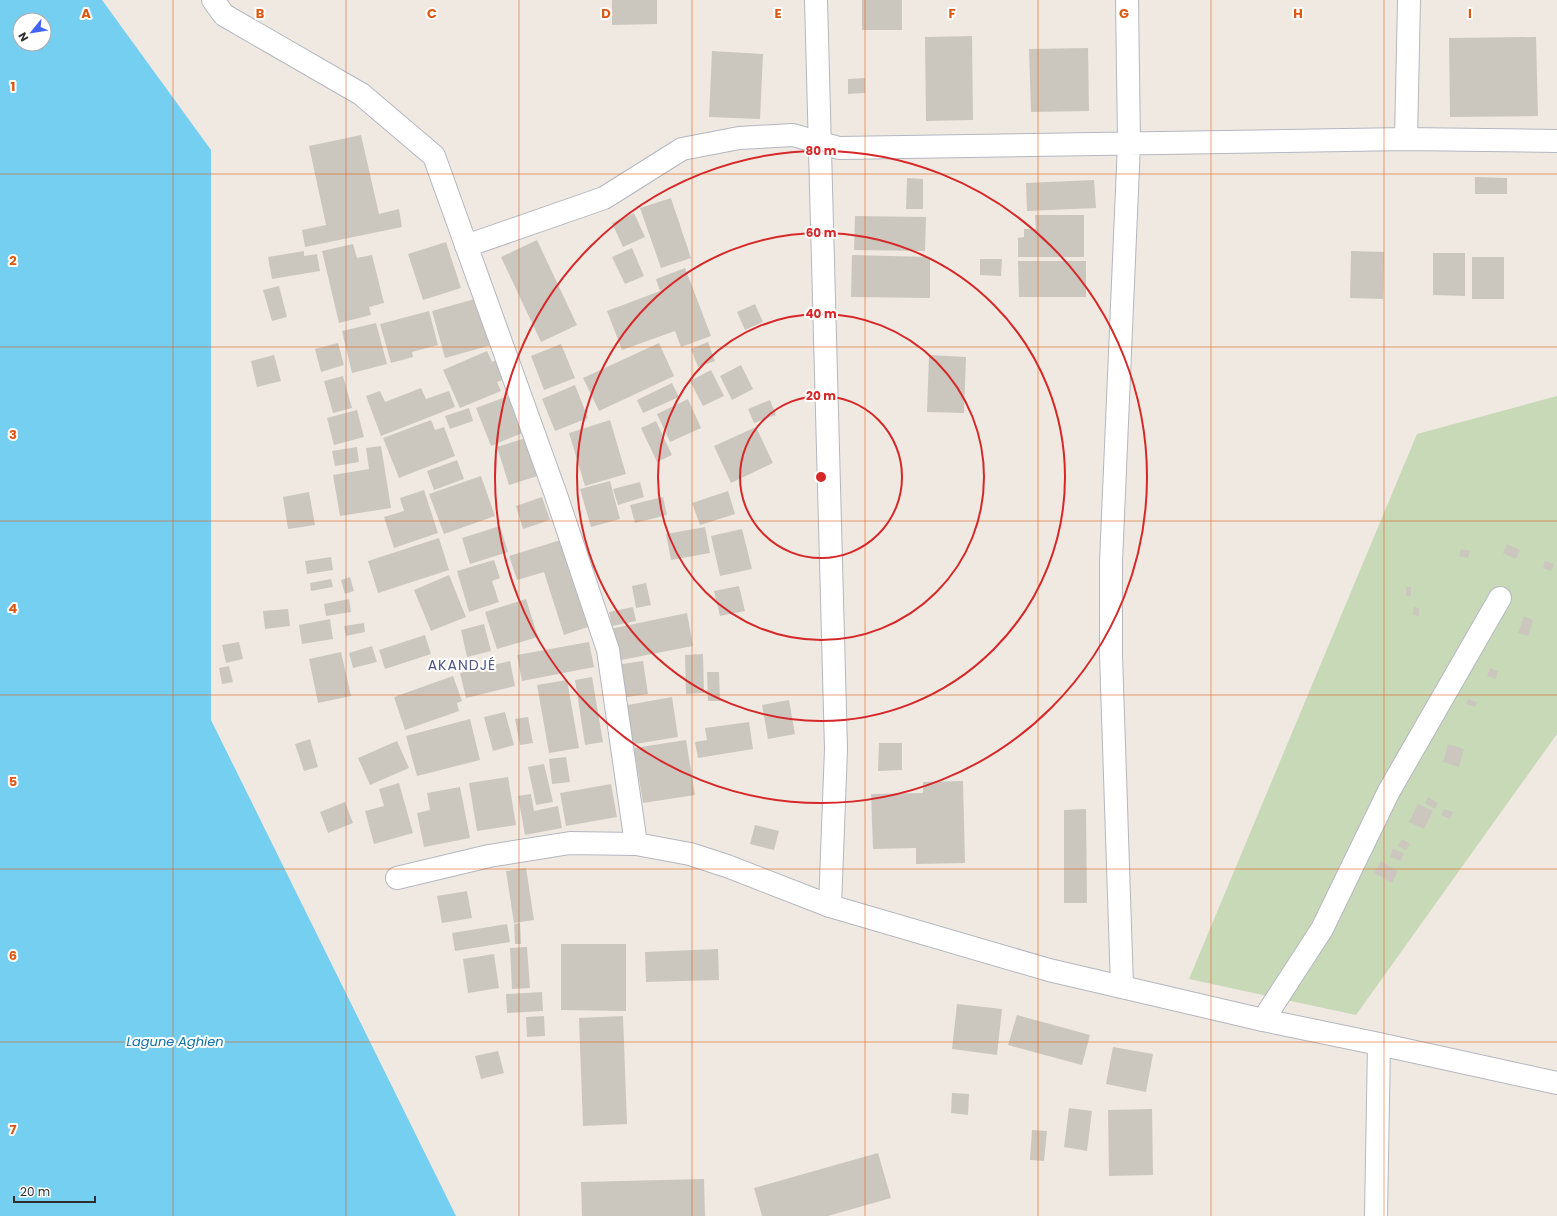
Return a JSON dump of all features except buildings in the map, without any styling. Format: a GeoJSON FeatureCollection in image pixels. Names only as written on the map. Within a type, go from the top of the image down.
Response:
{"type":"FeatureCollection","features":[{"type":"Feature","properties":{"kind":"street"},"geometry":{"type":"LineString","coordinates":[[213,0],[224,15],[361,94],[434,156],[556,495],[608,650],[636,844]]}},
{"type":"Feature","properties":{"kind":"street"},"geometry":{"type":"LineString","coordinates":[[816,0],[836,749],[830,906]]}},
{"type":"Feature","properties":{"kind":"street"},"geometry":{"type":"LineString","coordinates":[[1122,987],[1111,655],[1112,562],[1129,143],[1127,0]]}},
{"type":"Feature","properties":{"kind":"street"},"geometry":{"type":"LineString","coordinates":[[1406,139],[1408,0]]}},
{"type":"Feature","properties":{"kind":"street"},"geometry":{"type":"LineString","coordinates":[[466,246],[604,198],[682,149],[739,138],[793,135],[839,148],[1406,139],[1557,141]]}},
{"type":"Feature","properties":{"kind":"street"},"geometry":{"type":"LineString","coordinates":[[1263,1020],[1322,929],[1389,790],[1500,598]]}},
{"type":"Feature","properties":{"kind":"street"},"geometry":{"type":"LineString","coordinates":[[397,878],[489,856],[570,843],[636,844],[690,854],[727,866],[830,906],[1049,970],[1263,1020],[1557,1083]]}},
{"type":"Feature","properties":{"kind":"street"},"geometry":{"type":"LineString","coordinates":[[1376,1216],[1379,1044]]}},
{"type":"Feature","properties":{"kind":"green space"},"geometry":{"type":"Polygon","coordinates":[[[1557,396],[1557,734],[1356,1015],[1189,979],[1417,434],[1557,396]]]}},
{"type":"Feature","properties":{"kind":"water","name":"Lagune Aghien"},"geometry":{"type":"Polygon","coordinates":[[[0,0],[102,0],[211,150],[211,720],[456,1216],[0,1216],[0,0]]]}},
{"type":"Feature","properties":{"kind":"district","name":"AKANDJÉ"},"geometry":{"type":"Point","coordinates":[462,665]}}]}
